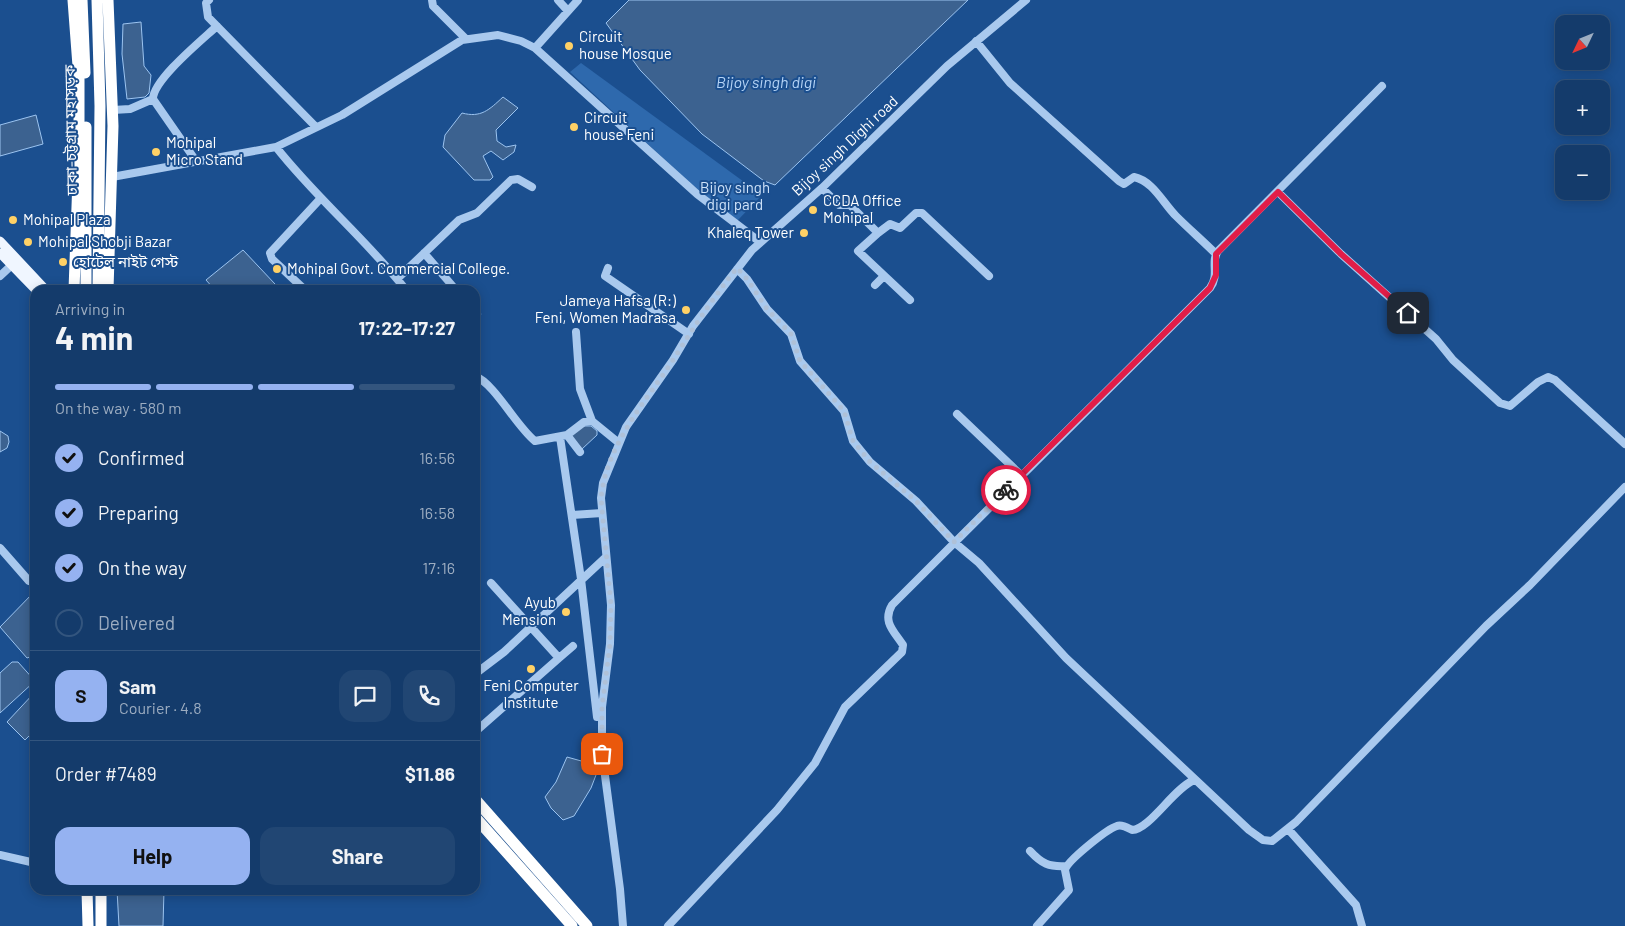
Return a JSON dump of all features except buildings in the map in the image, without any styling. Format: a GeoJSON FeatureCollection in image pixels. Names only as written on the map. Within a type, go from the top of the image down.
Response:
{"type":"FeatureCollection","features":[{"type":"Feature","properties":{"kind":"highway"},"geometry":{"type":"LineString","coordinates":[[73,0],[79,106],[74,285]]}},
{"type":"Feature","properties":{"kind":"highway","name":"ঢাকা-চট্টগ্রাম মহাসড়ক"},"geometry":{"type":"LineString","coordinates":[[82,0],[88,186],[86,285]]}},
{"type":"Feature","properties":{"kind":"highway","name":"ঢাকা-চট্টগ্রাম মহাসড়ক"},"geometry":{"type":"LineString","coordinates":[[97,0],[100,106],[98,285]]}},
{"type":"Feature","properties":{"kind":"highway"},"geometry":{"type":"LineString","coordinates":[[108,0],[113,110],[108,285]]}},
{"type":"Feature","properties":{"kind":"highway"},"geometry":{"type":"LineString","coordinates":[[480,805],[587,926]]}},
{"type":"Feature","properties":{"kind":"highway"},"geometry":{"type":"LineString","coordinates":[[480,823],[572,926]]}},
{"type":"Feature","properties":{"kind":"highway"},"geometry":{"type":"LineString","coordinates":[[88,895],[88,926]]}},
{"type":"Feature","properties":{"kind":"highway"},"geometry":{"type":"LineString","coordinates":[[100,895],[101,926]]}},
{"type":"Feature","properties":{"kind":"main road"},"geometry":{"type":"LineString","coordinates":[[0,241],[32,285]]}},
{"type":"Feature","properties":{"kind":"main road"},"geometry":{"type":"LineString","coordinates":[[0,253],[15,262],[40,285]]}},
{"type":"Feature","properties":{"kind":"street"},"geometry":{"type":"LineString","coordinates":[[209,0],[206,3],[206,14],[316,127]]}},
{"type":"Feature","properties":{"kind":"street"},"geometry":{"type":"LineString","coordinates":[[432,0],[433,6],[466,39]]}},
{"type":"Feature","properties":{"kind":"street"},"geometry":{"type":"LineString","coordinates":[[558,0],[568,11]]}},
{"type":"Feature","properties":{"kind":"street"},"geometry":{"type":"LineString","coordinates":[[536,48],[578,0]]}},
{"type":"Feature","properties":{"kind":"street","name":"Bijoy singh Dighi road"},"geometry":{"type":"LineString","coordinates":[[623,926],[620,889],[602,754],[602,707],[610,644],[611,605],[605,558],[602,512],[603,483],[619,442],[626,427],[689,334],[737,268],[760,242],[822,188],[976,41],[1026,0]]}},
{"type":"Feature","properties":{"kind":"street"},"geometry":{"type":"LineString","coordinates":[[196,161],[153,99],[154,91],[162,80],[217,26]]}},
{"type":"Feature","properties":{"kind":"street"},"geometry":{"type":"LineString","coordinates":[[112,176],[276,147],[342,115],[466,39],[498,35],[521,41],[536,48],[697,194],[760,242]]}},
{"type":"Feature","properties":{"kind":"street"},"geometry":{"type":"LineString","coordinates":[[976,41],[1010,84],[1113,176],[1124,184],[1134,177],[1146,184],[1159,194],[1174,214],[1216,254]]}},
{"type":"Feature","properties":{"kind":"street"},"geometry":{"type":"LineString","coordinates":[[668,926],[777,810],[816,762],[845,707],[902,652],[903,645],[888,624],[887,614],[892,605],[1210,288],[1216,275],[1216,254],[1382,86]]}},
{"type":"Feature","properties":{"kind":"street"},"geometry":{"type":"LineString","coordinates":[[113,110],[130,110],[153,99]]}},
{"type":"Feature","properties":{"kind":"street"},"geometry":{"type":"LineString","coordinates":[[276,147],[303,181],[348,223],[402,285]]}},
{"type":"Feature","properties":{"kind":"street"},"geometry":{"type":"LineString","coordinates":[[397,279],[459,220],[477,214],[511,180],[518,179],[532,187]]}},
{"type":"Feature","properties":{"kind":"street"},"geometry":{"type":"LineString","coordinates":[[822,188],[839,205],[850,205],[878,233]]}},
{"type":"Feature","properties":{"kind":"street"},"geometry":{"type":"LineString","coordinates":[[1278,192],[1341,254],[1436,339],[1453,360],[1500,403],[1510,406],[1538,382],[1548,377],[1555,380],[1625,444]]}},
{"type":"Feature","properties":{"kind":"street"},"geometry":{"type":"LineString","coordinates":[[300,285],[272,259],[270,253],[321,198]]}},
{"type":"Feature","properties":{"kind":"street"},"geometry":{"type":"LineString","coordinates":[[910,300],[858,251],[890,224],[900,228],[916,213],[922,213],[988,276]]}},
{"type":"Feature","properties":{"kind":"street"},"geometry":{"type":"LineString","coordinates":[[424,254],[452,285]]}},
{"type":"Feature","properties":{"kind":"street"},"geometry":{"type":"LineString","coordinates":[[0,276],[15,262]]}},
{"type":"Feature","properties":{"kind":"street"},"geometry":{"type":"LineString","coordinates":[[608,268],[605,276],[689,334]]}},
{"type":"Feature","properties":{"kind":"street"},"geometry":{"type":"LineString","coordinates":[[737,268],[747,279],[767,309],[791,334],[800,361],[844,411],[853,441],[870,462],[916,501],[954,542],[978,563],[1066,658],[1194,780],[1249,830],[1263,840],[1272,841],[1288,829],[1625,487]]}},
{"type":"Feature","properties":{"kind":"street"},"geometry":{"type":"LineString","coordinates":[[875,285],[884,276]]}},
{"type":"Feature","properties":{"kind":"street"},"geometry":{"type":"LineString","coordinates":[[576,332],[580,389],[592,421],[619,442]]}},
{"type":"Feature","properties":{"kind":"street"},"geometry":{"type":"LineString","coordinates":[[480,381],[510,412],[519,426],[535,441],[564,436],[584,422],[592,421]]}},
{"type":"Feature","properties":{"kind":"street"},"geometry":{"type":"LineString","coordinates":[[957,414],[1021,475]]}},
{"type":"Feature","properties":{"kind":"street"},"geometry":{"type":"LineString","coordinates":[[564,436],[580,452]]}},
{"type":"Feature","properties":{"kind":"street"},"geometry":{"type":"LineString","coordinates":[[564,436],[572,515],[582,579],[598,731]]}},
{"type":"Feature","properties":{"kind":"street"},"geometry":{"type":"LineString","coordinates":[[572,515],[602,512]]}},
{"type":"Feature","properties":{"kind":"street"},"geometry":{"type":"LineString","coordinates":[[0,548],[30,581]]}},
{"type":"Feature","properties":{"kind":"street"},"geometry":{"type":"LineString","coordinates":[[480,670],[504,652],[530,625],[605,558]]}},
{"type":"Feature","properties":{"kind":"street"},"geometry":{"type":"LineString","coordinates":[[491,583],[559,658]]}},
{"type":"Feature","properties":{"kind":"street"},"geometry":{"type":"LineString","coordinates":[[480,728],[573,646]]}},
{"type":"Feature","properties":{"kind":"street"},"geometry":{"type":"LineString","coordinates":[[1030,851],[1041,863],[1048,866],[1066,866],[1115,827],[1124,826],[1132,830],[1144,827],[1164,804],[1194,780]]}},
{"type":"Feature","properties":{"kind":"street"},"geometry":{"type":"LineString","coordinates":[[1288,829],[1356,905],[1362,926]]}},
{"type":"Feature","properties":{"kind":"street"},"geometry":{"type":"LineString","coordinates":[[0,855],[30,862]]}},
{"type":"Feature","properties":{"kind":"street"},"geometry":{"type":"LineString","coordinates":[[1037,926],[1070,890],[1066,866]]}},
{"type":"Feature","properties":{"kind":"green space","name":"Bijoy singh digi pard"},"geometry":{"type":"Polygon","coordinates":[[[581,63],[762,195],[737,221],[690,183],[570,72],[581,63]]]}},
{"type":"Feature","properties":{"kind":"water","name":"Bijoy singh digi"},"geometry":{"type":"Polygon","coordinates":[[[629,0],[968,0],[775,185],[764,181],[702,134],[640,70],[606,23],[629,0]]]}},
{"type":"Feature","properties":{"kind":"water"},"geometry":{"type":"Polygon","coordinates":[[[141,22],[144,66],[151,75],[149,93],[145,97],[127,99],[122,54],[123,24],[141,22]]]}},
{"type":"Feature","properties":{"kind":"water"},"geometry":{"type":"Polygon","coordinates":[[[503,97],[518,108],[496,130],[497,141],[506,147],[516,145],[514,152],[503,160],[491,151],[483,156],[493,177],[490,180],[474,180],[443,147],[445,135],[462,113],[480,114],[503,97]]]}},
{"type":"Feature","properties":{"kind":"water"},"geometry":{"type":"Polygon","coordinates":[[[36,115],[43,144],[0,156],[0,125],[36,115]]]}},
{"type":"Feature","properties":{"kind":"water"},"geometry":{"type":"Polygon","coordinates":[[[243,250],[275,284],[210,285],[206,280],[243,250]]]}},
{"type":"Feature","properties":{"kind":"water"},"geometry":{"type":"Polygon","coordinates":[[[583,426],[591,426],[597,431],[597,435],[582,449],[570,435],[583,426]]]}},
{"type":"Feature","properties":{"kind":"water"},"geometry":{"type":"Polygon","coordinates":[[[0,431],[8,436],[9,442],[7,448],[0,452],[0,431]]]}},
{"type":"Feature","properties":{"kind":"water"},"geometry":{"type":"Polygon","coordinates":[[[30,596],[30,657],[27,658],[0,627],[30,596]]]}},
{"type":"Feature","properties":{"kind":"water"},"geometry":{"type":"Polygon","coordinates":[[[12,662],[18,662],[30,675],[30,686],[0,713],[0,673],[12,662]]]}},
{"type":"Feature","properties":{"kind":"water"},"geometry":{"type":"Polygon","coordinates":[[[30,697],[30,735],[25,740],[7,722],[30,697]]]}},
{"type":"Feature","properties":{"kind":"water"},"geometry":{"type":"Polygon","coordinates":[[[567,757],[592,764],[596,775],[591,788],[574,816],[563,820],[551,808],[545,797],[556,782],[567,757]]]}},
{"type":"Feature","properties":{"kind":"water"},"geometry":{"type":"Polygon","coordinates":[[[117,895],[164,895],[163,926],[119,926],[117,895]]]}},
{"type":"Feature","properties":{"kind":"way so far"},"geometry":{"type":"LineString","coordinates":[[602,754],[602,707],[610,644],[611,605],[605,558],[601,498],[603,483],[626,427],[673,360],[693,326],[737,268],[747,279],[767,309],[791,334],[795,351],[800,361],[844,411],[853,441],[870,462],[916,501],[954,542],[1006,490]]}},
{"type":"Feature","properties":{"kind":"place","name":"Circuit house Mosque"},"geometry":{"type":"Point","coordinates":[569,46]}},
{"type":"Feature","properties":{"kind":"place","name":"Circuit house Feni"},"geometry":{"type":"Point","coordinates":[574,127]}},
{"type":"Feature","properties":{"kind":"place","name":"Mohipal Micro Stand"},"geometry":{"type":"Point","coordinates":[156,152]}},
{"type":"Feature","properties":{"kind":"place","name":"CCDA Office Mohipal"},"geometry":{"type":"Point","coordinates":[813,210]}},
{"type":"Feature","properties":{"kind":"place","name":"Mohipal Plaza"},"geometry":{"type":"Point","coordinates":[13,220]}},
{"type":"Feature","properties":{"kind":"place","name":"Khaleq Tower"},"geometry":{"type":"Point","coordinates":[804,233]}},
{"type":"Feature","properties":{"kind":"place","name":"Mohipal Shobji Bazar"},"geometry":{"type":"Point","coordinates":[28,242]}},
{"type":"Feature","properties":{"kind":"place","name":"হোটেল নাইট গেস্ট"},"geometry":{"type":"Point","coordinates":[63,262]}},
{"type":"Feature","properties":{"kind":"place","name":"Mohipal Govt. Commercial College."},"geometry":{"type":"Point","coordinates":[277,269]}},
{"type":"Feature","properties":{"kind":"place","name":"Jameya Hafsa (R:) Feni, Women Madrasa"},"geometry":{"type":"Point","coordinates":[686,310]}},
{"type":"Feature","properties":{"kind":"place","name":"Ayub Mension"},"geometry":{"type":"Point","coordinates":[566,612]}},
{"type":"Feature","properties":{"kind":"place","name":"Feni Computer Institute"},"geometry":{"type":"Point","coordinates":[531,669]}},
{"type":"Feature","properties":{"kind":"route"},"geometry":{"type":"LineString","coordinates":[[1006,490],[1210,288],[1215,282],[1216,254],[1278,192],[1341,254],[1408,313]]}}]}
